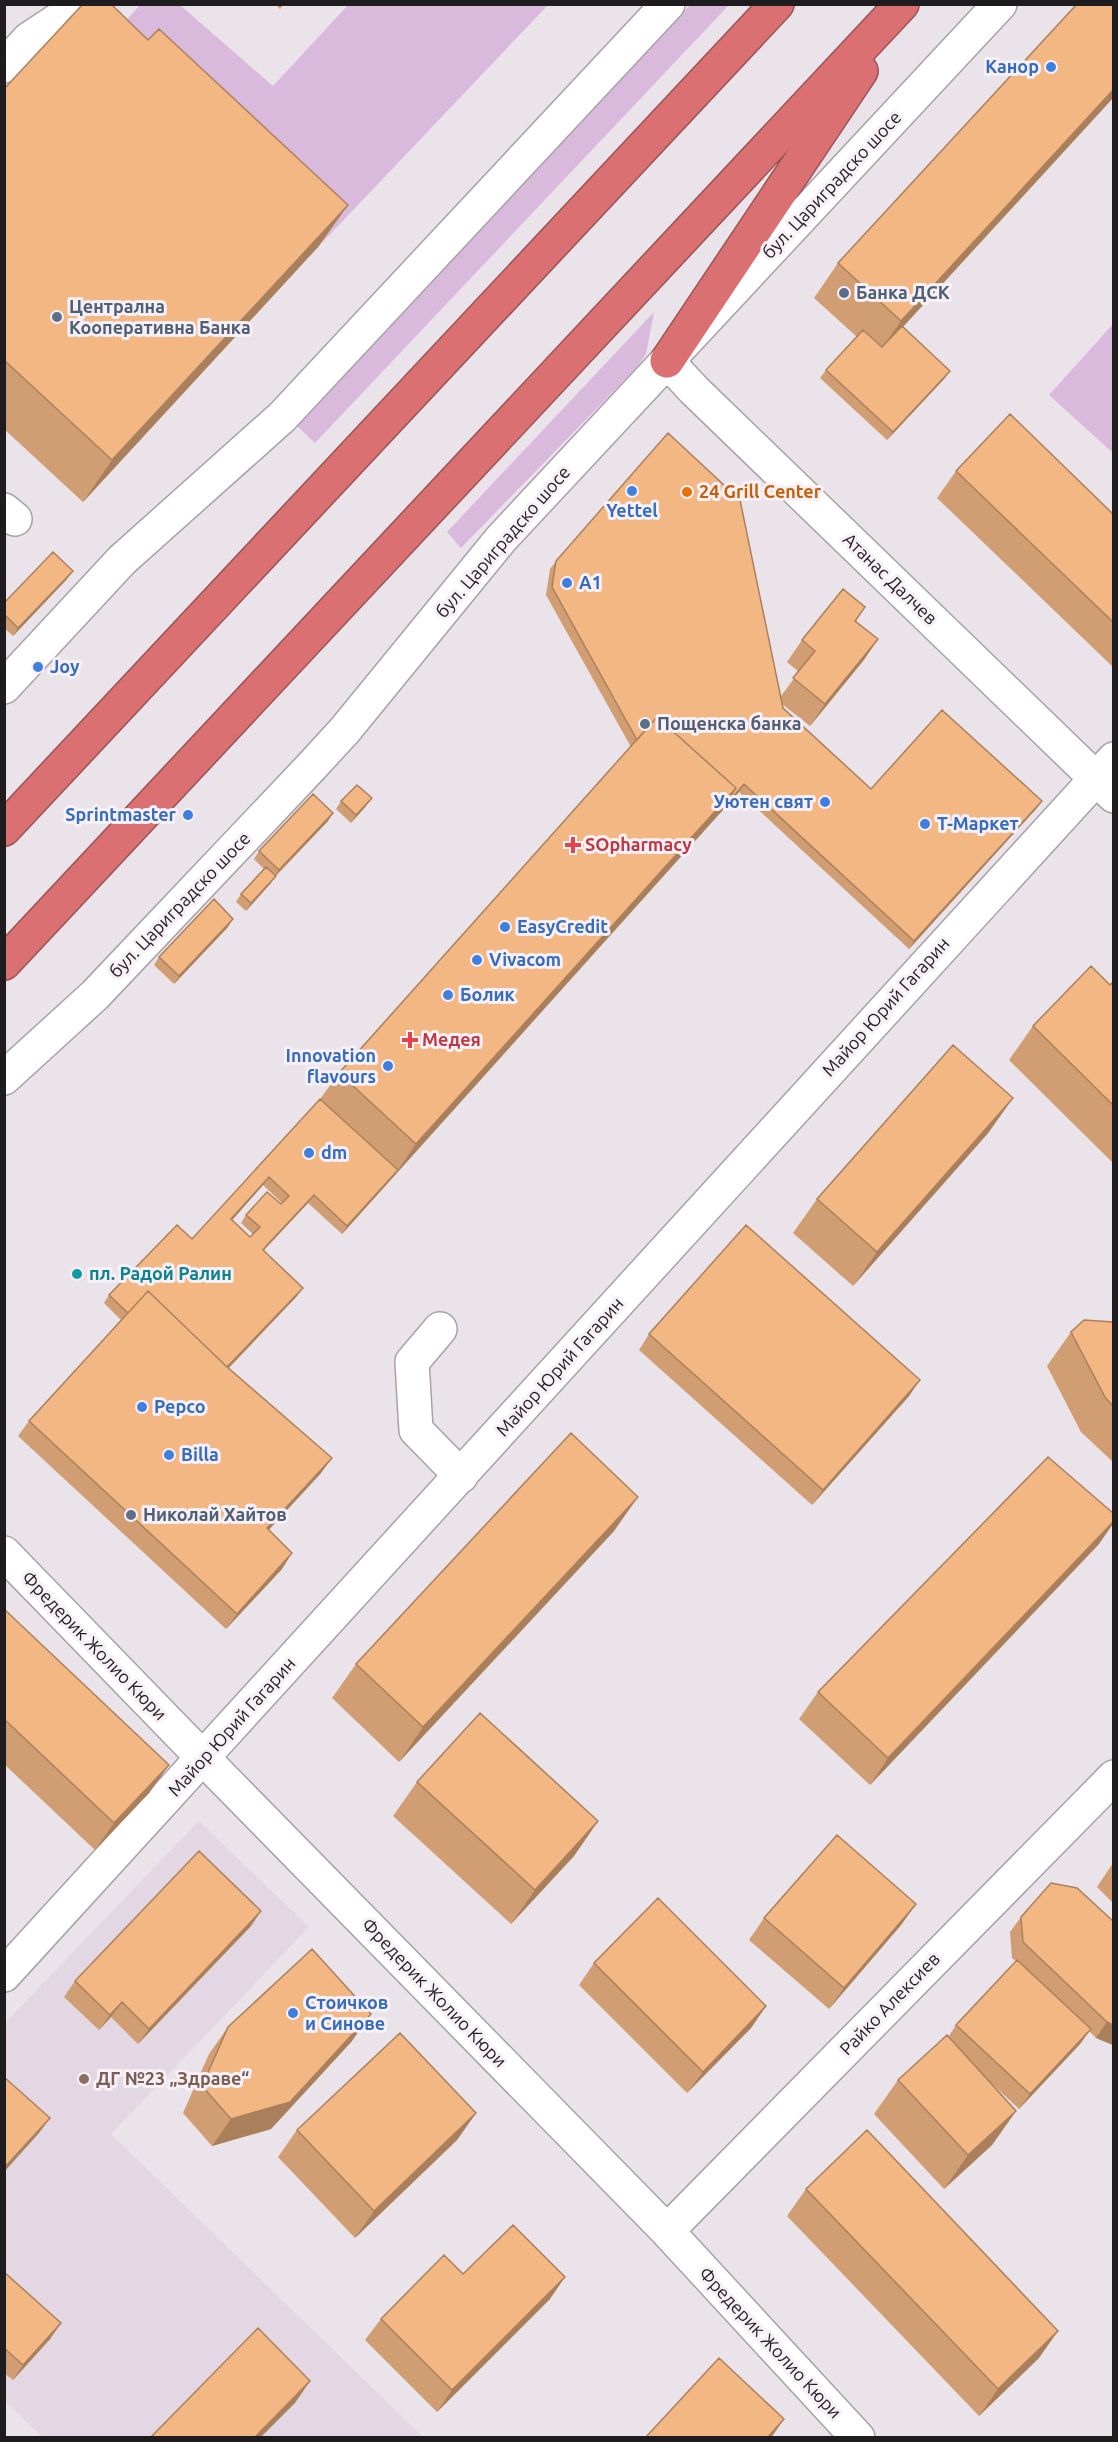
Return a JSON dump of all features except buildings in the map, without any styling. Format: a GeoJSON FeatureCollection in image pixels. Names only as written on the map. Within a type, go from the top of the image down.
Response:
{"type":"FeatureCollection","features":[{"type":"Feature","properties":{"kind":"highway"},"geometry":{"type":"LineString","coordinates":[[4,829],[777,4]]}},
{"type":"Feature","properties":{"kind":"highway"},"geometry":{"type":"LineString","coordinates":[[667,361],[904,4]]}},
{"type":"Feature","properties":{"kind":"highway"},"geometry":{"type":"LineString","coordinates":[[4,963],[904,4]]}},
{"type":"Feature","properties":{"kind":"street"},"geometry":{"type":"LineString","coordinates":[[4,66],[29,39],[82,4]]}},
{"type":"Feature","properties":{"kind":"street"},"geometry":{"type":"LineString","coordinates":[[4,687],[122,560],[282,417],[668,4]]}},
{"type":"Feature","properties":{"kind":"street","name":"бул. Цариградско шосе"},"geometry":{"type":"LineString","coordinates":[[4,1078],[95,995],[312,766],[345,730],[501,539],[1000,4]]}},
{"type":"Feature","properties":{"kind":"street","name":"Атанас Далчев"},"geometry":{"type":"LineString","coordinates":[[667,361],[694,390],[1107,778]]}},
{"type":"Feature","properties":{"kind":"street","name":"Майор Юрий Гагарин"},"geometry":{"type":"LineString","coordinates":[[4,1975],[461,1476],[1107,778]]}},
{"type":"Feature","properties":{"kind":"street"},"geometry":{"type":"LineString","coordinates":[[440,1329],[412,1362],[416,1430],[461,1476]]}},
{"type":"Feature","properties":{"kind":"street","name":"Фредерик Жолио Кюри"},"geometry":{"type":"LineString","coordinates":[[4,1553],[667,2231],[858,2438]]}},
{"type":"Feature","properties":{"kind":"street","name":"Райко Алексиев"},"geometry":{"type":"LineString","coordinates":[[667,2231],[1113,1777]]}},
{"type":"Feature","properties":{"kind":"shaded area"},"geometry":{"type":"Polygon","coordinates":[[[140,5],[180,5],[273,86],[348,5],[548,5],[318,247],[103,46],[140,5]]]}},
{"type":"Feature","properties":{"kind":"shaded area"},"geometry":{"type":"Polygon","coordinates":[[[690,5],[729,5],[315,443],[296,425],[690,5]]]}},
{"type":"Feature","properties":{"kind":"shaded area"},"geometry":{"type":"Polygon","coordinates":[[[654,312],[646,354],[638,366],[461,548],[447,532],[654,312]]]}},
{"type":"Feature","properties":{"kind":"shaded area"},"geometry":{"type":"Polygon","coordinates":[[[1113,324],[1113,453],[1049,395],[1113,324]]]}},
{"type":"Feature","properties":{"kind":"shaded area","name":"ДГ №23 „Здраве“"},"geometry":{"type":"Polygon","coordinates":[[[199,1821],[309,1927],[111,2134],[423,2437],[42,2437],[5,2401],[4,2024],[199,1821]]]}},
{"type":"Feature","properties":{"kind":"place","name":"Канор"},"geometry":{"type":"Point","coordinates":[1051,67]}},
{"type":"Feature","properties":{"kind":"place","name":"Банка ДСК"},"geometry":{"type":"Point","coordinates":[844,293]}},
{"type":"Feature","properties":{"kind":"place","name":"Централна Кооперативна Банка"},"geometry":{"type":"Point","coordinates":[57,317]}},
{"type":"Feature","properties":{"kind":"place","name":"Yettel"},"geometry":{"type":"Point","coordinates":[632,491]}},
{"type":"Feature","properties":{"kind":"place","name":"24 Grill Center"},"geometry":{"type":"Point","coordinates":[687,492]}},
{"type":"Feature","properties":{"kind":"place","name":"A1"},"geometry":{"type":"Point","coordinates":[567,583]}},
{"type":"Feature","properties":{"kind":"place","name":"Joy"},"geometry":{"type":"Point","coordinates":[38,667]}},
{"type":"Feature","properties":{"kind":"place","name":"Пощенска банка"},"geometry":{"type":"Point","coordinates":[645,724]}},
{"type":"Feature","properties":{"kind":"place","name":"Уютен свят"},"geometry":{"type":"Point","coordinates":[825,802]}},
{"type":"Feature","properties":{"kind":"place","name":"Sprintmaster"},"geometry":{"type":"Point","coordinates":[188,815]}},
{"type":"Feature","properties":{"kind":"place","name":"Т-Маркет"},"geometry":{"type":"Point","coordinates":[925,824]}},
{"type":"Feature","properties":{"kind":"place","name":"SOpharmacy"},"geometry":{"type":"Point","coordinates":[573,845]}},
{"type":"Feature","properties":{"kind":"place","name":"EasyCredit"},"geometry":{"type":"Point","coordinates":[505,927]}},
{"type":"Feature","properties":{"kind":"place","name":"Vivacom"},"geometry":{"type":"Point","coordinates":[477,960]}},
{"type":"Feature","properties":{"kind":"place","name":"Болик"},"geometry":{"type":"Point","coordinates":[448,995]}},
{"type":"Feature","properties":{"kind":"place","name":"Медея"},"geometry":{"type":"Point","coordinates":[410,1040]}},
{"type":"Feature","properties":{"kind":"place","name":"Innovation flavours"},"geometry":{"type":"Point","coordinates":[388,1066]}},
{"type":"Feature","properties":{"kind":"place","name":"dm"},"geometry":{"type":"Point","coordinates":[309,1153]}},
{"type":"Feature","properties":{"kind":"place","name":"пл. Радой Ралин"},"geometry":{"type":"Point","coordinates":[77,1274]}},
{"type":"Feature","properties":{"kind":"place","name":"Pepco"},"geometry":{"type":"Point","coordinates":[142,1407]}},
{"type":"Feature","properties":{"kind":"place","name":"Billa"},"geometry":{"type":"Point","coordinates":[169,1455]}},
{"type":"Feature","properties":{"kind":"place","name":"Николай Хайтов"},"geometry":{"type":"Point","coordinates":[131,1515]}},
{"type":"Feature","properties":{"kind":"place","name":"Стоичков и Синове"},"geometry":{"type":"Point","coordinates":[293,2013]}},
{"type":"Feature","properties":{"kind":"place","name":"ДГ №23 „Здраве“"},"geometry":{"type":"Point","coordinates":[84,2079]}}]}
